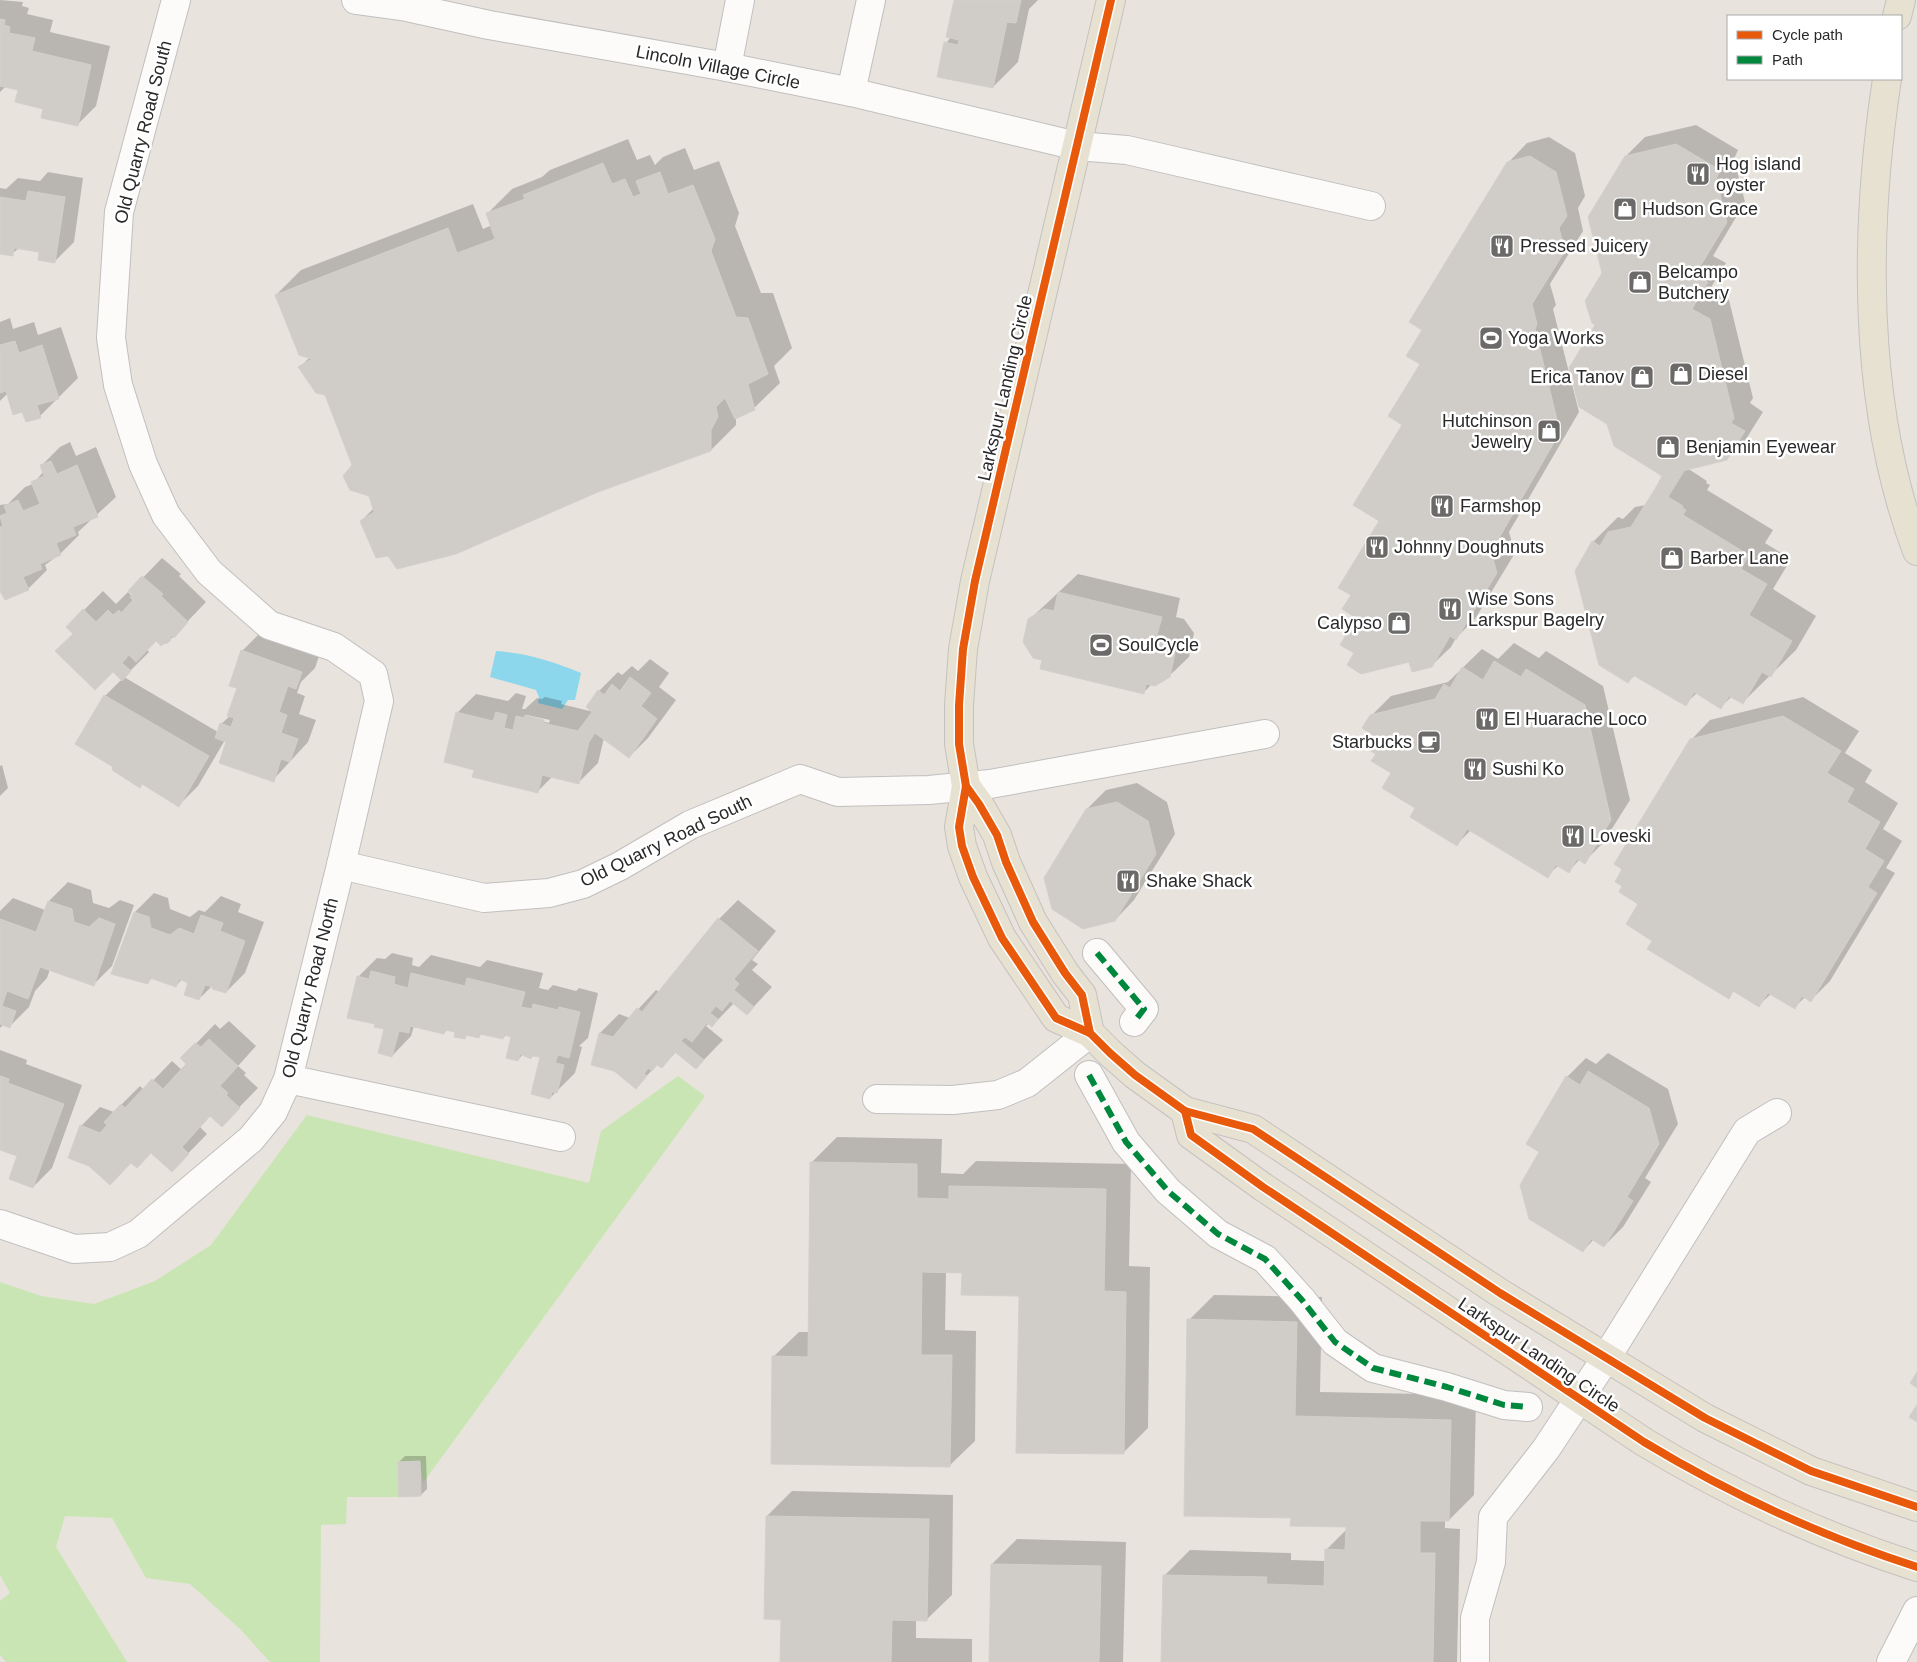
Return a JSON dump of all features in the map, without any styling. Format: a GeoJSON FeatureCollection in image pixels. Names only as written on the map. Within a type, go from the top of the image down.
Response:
{"type":"FeatureCollection","features":[{"type":"Feature","properties":{"kind":"main road","name":"Larkspur Landing Circle"},"geometry":{"type":"LineString","coordinates":[[1111,0],[968,616],[959,705],[959,744],[966,786],[959,827],[962,846],[973,877],[1002,938],[1056,1018],[1090,1032],[1110,1054],[1135,1075],[1185,1111],[1253,1129],[1500,1293],[1705,1418],[1773,1453],[1845,1484],[1917,1507]]}},
{"type":"Feature","properties":{"kind":"main road"},"geometry":{"type":"LineString","coordinates":[[1898,15],[1901,0]]}},
{"type":"Feature","properties":{"kind":"main road"},"geometry":{"type":"LineString","coordinates":[[1887,80],[1878,164],[1873,241],[1875,346],[1885,430],[1902,503],[1917,551]]}},
{"type":"Feature","properties":{"kind":"main road","name":"Larkspur Landing Circle"},"geometry":{"type":"LineString","coordinates":[[966,786],[979,804],[996,835],[1033,922],[1065,973],[1082,995],[1090,1032]]}},
{"type":"Feature","properties":{"kind":"main road","name":"Larkspur Landing Circle"},"geometry":{"type":"LineString","coordinates":[[1185,1111],[1191,1134],[1308,1219],[1578,1400],[1680,1464],[1741,1496],[1844,1541],[1917,1567]]}},
{"type":"Feature","properties":{"kind":"street","name":"Old Quarry Road South"},"geometry":{"type":"LineString","coordinates":[[176,0],[120,212],[111,338],[118,385],[143,464],[166,515],[209,572],[269,625],[334,648],[373,674],[379,701],[341,865],[484,898],[549,894],[583,884],[620,866],[690,825],[800,779],[838,792],[929,790],[1018,779],[1265,734]]}},
{"type":"Feature","properties":{"kind":"street","name":"Lincoln Village Circle"},"geometry":{"type":"LineString","coordinates":[[356,0],[727,67],[851,92],[1078,146],[1126,150],[1371,206]]}},
{"type":"Feature","properties":{"kind":"street"},"geometry":{"type":"LineString","coordinates":[[727,67],[740,0]]}},
{"type":"Feature","properties":{"kind":"street"},"geometry":{"type":"LineString","coordinates":[[851,92],[871,0]]}},
{"type":"Feature","properties":{"kind":"street","name":"Old Quarry Road North"},"geometry":{"type":"LineString","coordinates":[[0,1224],[74,1249],[110,1246],[138,1234],[251,1139],[273,1112],[288,1079],[341,865]]}},
{"type":"Feature","properties":{"kind":"street"},"geometry":{"type":"LineString","coordinates":[[1097,953],[1144,1008],[1134,1022]]}},
{"type":"Feature","properties":{"kind":"street"},"geometry":{"type":"LineString","coordinates":[[876,1100],[953,1100],[998,1095],[1027,1083],[1090,1032]]}},
{"type":"Feature","properties":{"kind":"street"},"geometry":{"type":"LineString","coordinates":[[1089,1075],[1126,1142],[1168,1191],[1218,1234],[1265,1259],[1302,1300],[1335,1342],[1374,1368],[1446,1386],[1504,1405],[1528,1407]]}},
{"type":"Feature","properties":{"kind":"street"},"geometry":{"type":"LineString","coordinates":[[288,1079],[561,1137]]}},
{"type":"Feature","properties":{"kind":"street"},"geometry":{"type":"LineString","coordinates":[[1475,1662],[1475,1618],[1491,1562],[1493,1517],[1546,1449],[1606,1358],[1747,1131],[1777,1113]]}},
{"type":"Feature","properties":{"kind":"street"},"geometry":{"type":"LineString","coordinates":[[1891,1662],[1917,1611]]}},
{"type":"Feature","properties":{"kind":"green space"},"geometry":{"type":"Polygon","coordinates":[[[678,1076],[705,1096],[423,1483],[420,1462],[398,1462],[399,1497],[347,1497],[346,1524],[321,1525],[320,1662],[270,1662],[240,1629],[190,1584],[146,1578],[112,1518],[65,1516],[56,1547],[127,1662],[6,1662],[0,1655],[0,1601],[10,1593],[0,1575],[0,1282],[41,1296],[94,1304],[155,1281],[211,1245],[307,1115],[589,1183],[601,1131],[678,1076]]]}},
{"type":"Feature","properties":{"kind":"water"},"geometry":{"type":"Polygon","coordinates":[[[496,651],[539,658],[581,673],[575,700],[568,700],[562,709],[538,703],[539,697],[536,690],[490,677],[496,651]]]}},
{"type":"Feature","properties":{"kind":"building"},"geometry":{"type":"Polygon","coordinates":[[[954,0],[1021,0],[1016,23],[1007,22],[993,88],[937,77],[944,42],[958,45],[959,40],[946,37],[954,0]]]}},
{"type":"Feature","properties":{"kind":"building"},"geometry":{"type":"Polygon","coordinates":[[[0,19],[5,20],[4,25],[10,27],[9,33],[35,38],[32,51],[91,65],[78,126],[41,118],[43,109],[15,102],[18,90],[0,86],[0,19]]]}},
{"type":"Feature","properties":{"kind":"building"},"geometry":{"type":"Polygon","coordinates":[[[1676,144],[1720,170],[1716,179],[1727,222],[1695,275],[1708,282],[1692,309],[1710,319],[1734,418],[1731,423],[1745,431],[1727,460],[1662,476],[1614,446],[1607,424],[1579,407],[1569,368],[1595,325],[1592,323],[1585,301],[1602,273],[1588,217],[1625,156],[1676,144]]]}},
{"type":"Feature","properties":{"kind":"building"},"geometry":{"type":"Polygon","coordinates":[[[1530,156],[1556,172],[1567,216],[1559,228],[1565,251],[1532,304],[1537,324],[1535,329],[1560,432],[1491,552],[1497,573],[1456,640],[1450,636],[1432,667],[1412,672],[1409,662],[1361,674],[1347,665],[1354,653],[1340,645],[1356,618],[1342,609],[1351,595],[1338,588],[1379,521],[1353,505],[1402,425],[1388,416],[1420,364],[1406,356],[1422,330],[1409,322],[1507,162],[1530,156]]]}},
{"type":"Feature","properties":{"kind":"building"},"geometry":{"type":"Polygon","coordinates":[[[603,163],[612,184],[625,179],[633,197],[641,194],[636,181],[660,172],[668,194],[693,185],[715,239],[711,251],[736,317],[748,318],[768,374],[748,384],[755,410],[735,419],[725,398],[716,407],[718,417],[711,430],[711,451],[598,492],[456,554],[397,569],[388,556],[376,558],[360,521],[374,512],[369,496],[350,490],[343,476],[352,465],[325,395],[316,393],[298,367],[312,359],[299,355],[275,295],[448,228],[457,253],[495,239],[486,213],[525,199],[523,195],[603,163]]]}},
{"type":"Feature","properties":{"kind":"building"},"geometry":{"type":"Polygon","coordinates":[[[28,191],[65,197],[55,263],[38,260],[39,252],[14,248],[13,256],[0,254],[0,197],[26,201],[28,191]]]}},
{"type":"Feature","properties":{"kind":"building"},"geometry":{"type":"Polygon","coordinates":[[[15,341],[19,353],[42,345],[59,399],[37,405],[41,418],[26,422],[22,412],[13,415],[6,391],[0,393],[0,345],[15,341]]]}},
{"type":"Feature","properties":{"kind":"building"},"geometry":{"type":"Polygon","coordinates":[[[51,461],[57,474],[77,465],[98,517],[73,527],[76,535],[56,543],[61,555],[40,564],[42,569],[23,577],[29,590],[5,600],[0,591],[0,527],[3,526],[0,516],[7,513],[4,506],[18,500],[23,511],[40,504],[31,482],[44,476],[40,465],[51,461]]]}},
{"type":"Feature","properties":{"kind":"building"},"geometry":{"type":"Polygon","coordinates":[[[1684,471],[1668,497],[1655,489],[1662,476],[1684,471]]]}},
{"type":"Feature","properties":{"kind":"building"},"geometry":{"type":"Polygon","coordinates":[[[1655,489],[1683,506],[1682,508],[1686,510],[1683,515],[1749,555],[1741,569],[1767,584],[1749,615],[1792,641],[1771,677],[1762,672],[1743,704],[1729,696],[1721,709],[1694,692],[1686,706],[1633,675],[1628,683],[1599,665],[1575,571],[1592,541],[1600,546],[1608,532],[1631,527],[1655,489]]]}},
{"type":"Feature","properties":{"kind":"building"},"geometry":{"type":"Polygon","coordinates":[[[142,576],[163,594],[161,596],[188,622],[174,638],[172,635],[171,640],[166,644],[161,646],[156,641],[136,662],[129,655],[122,663],[131,671],[122,681],[113,672],[95,690],[55,651],[73,634],[66,627],[83,609],[96,622],[108,610],[113,615],[119,610],[121,613],[133,600],[130,597],[133,595],[128,591],[142,576]]]}},
{"type":"Feature","properties":{"kind":"building"},"geometry":{"type":"Polygon","coordinates":[[[1058,592],[1162,617],[1157,635],[1165,637],[1175,653],[1170,677],[1155,686],[1146,684],[1144,694],[1040,669],[1042,660],[1033,658],[1023,642],[1028,619],[1044,609],[1054,611],[1058,592]]]}},
{"type":"Feature","properties":{"kind":"building"},"geometry":{"type":"Polygon","coordinates":[[[241,650],[302,672],[296,689],[288,686],[279,712],[287,715],[281,733],[298,739],[290,762],[281,759],[274,782],[219,763],[226,742],[215,738],[220,723],[231,727],[234,718],[227,716],[237,688],[229,686],[241,650]]]}},
{"type":"Feature","properties":{"kind":"building"},"geometry":{"type":"Polygon","coordinates":[[[1494,661],[1521,677],[1526,669],[1585,705],[1611,820],[1585,864],[1577,859],[1569,873],[1556,865],[1548,878],[1467,829],[1457,846],[1410,817],[1415,808],[1382,788],[1391,773],[1371,761],[1376,754],[1369,750],[1376,737],[1362,728],[1370,715],[1435,699],[1444,684],[1450,688],[1462,667],[1483,680],[1494,661]]]}},
{"type":"Feature","properties":{"kind":"building"},"geometry":{"type":"Polygon","coordinates":[[[630,677],[651,693],[641,706],[657,719],[629,758],[595,733],[589,742],[579,784],[542,775],[538,793],[472,777],[474,770],[444,762],[456,712],[493,721],[496,712],[507,715],[504,728],[513,730],[516,716],[524,718],[525,715],[544,720],[543,723],[578,731],[592,712],[586,707],[598,690],[604,695],[612,684],[620,691],[630,677]]]}},
{"type":"Feature","properties":{"kind":"building"},"geometry":{"type":"Polygon","coordinates":[[[104,695],[209,756],[179,807],[142,784],[140,788],[112,770],[113,767],[75,744],[104,695]]]}},
{"type":"Feature","properties":{"kind":"building"},"geometry":{"type":"Polygon","coordinates":[[[1783,716],[1841,751],[1827,773],[1854,789],[1847,802],[1880,822],[1865,849],[1884,861],[1868,887],[1877,893],[1811,1002],[1802,996],[1795,1009],[1768,993],[1759,1007],[1733,991],[1729,999],[1647,949],[1652,941],[1626,924],[1638,904],[1619,892],[1622,886],[1615,882],[1622,869],[1614,864],[1690,739],[1783,716]]]}},
{"type":"Feature","properties":{"kind":"building"},"geometry":{"type":"Polygon","coordinates":[[[1117,802],[1148,821],[1156,854],[1115,921],[1083,929],[1052,909],[1044,878],[1086,809],[1117,802]]]}},
{"type":"Feature","properties":{"kind":"building"},"geometry":{"type":"Polygon","coordinates":[[[48,901],[72,909],[74,922],[89,927],[99,918],[115,924],[94,986],[40,967],[28,999],[7,991],[2,1006],[16,1011],[10,1028],[0,1024],[0,919],[36,932],[48,901]]]}},
{"type":"Feature","properties":{"kind":"building"},"geometry":{"type":"Polygon","coordinates":[[[134,912],[149,917],[151,928],[170,935],[179,928],[194,934],[201,915],[223,923],[220,931],[245,941],[226,993],[205,985],[199,1000],[184,995],[188,983],[179,979],[176,987],[150,978],[148,984],[111,974],[134,912]]]}},
{"type":"Feature","properties":{"kind":"building"},"geometry":{"type":"Polygon","coordinates":[[[718,918],[758,951],[734,979],[739,984],[734,990],[754,1007],[747,1015],[730,1001],[722,1011],[716,1006],[710,1013],[718,1019],[712,1027],[707,1023],[692,1042],[685,1037],[681,1041],[704,1060],[696,1069],[675,1052],[662,1068],[657,1065],[652,1071],[648,1068],[644,1074],[647,1076],[636,1089],[614,1071],[591,1065],[599,1033],[613,1037],[637,1008],[642,1012],[718,918]]]}},
{"type":"Feature","properties":{"kind":"building"},"geometry":{"type":"Polygon","coordinates":[[[371,971],[395,977],[394,984],[408,988],[411,973],[465,986],[467,978],[525,992],[521,1007],[532,1009],[533,1004],[558,1010],[559,1007],[580,1012],[569,1058],[558,1055],[555,1063],[564,1065],[557,1093],[552,1092],[550,1099],[531,1094],[540,1057],[532,1056],[531,1059],[520,1054],[518,1061],[506,1058],[511,1037],[504,1035],[503,1039],[480,1034],[479,1038],[466,1035],[465,1039],[454,1037],[455,1032],[445,1030],[444,1034],[410,1026],[409,1033],[399,1031],[392,1057],[378,1053],[384,1029],[374,1027],[375,1024],[347,1018],[357,976],[369,979],[371,971]]]}},
{"type":"Feature","properties":{"kind":"building"},"geometry":{"type":"Polygon","coordinates":[[[209,1039],[238,1066],[220,1086],[228,1093],[226,1095],[240,1108],[222,1127],[210,1116],[182,1147],[189,1154],[172,1172],[151,1153],[137,1168],[131,1163],[110,1185],[89,1166],[68,1158],[80,1125],[100,1133],[107,1125],[104,1122],[121,1104],[125,1108],[152,1079],[163,1089],[186,1064],[180,1058],[195,1043],[201,1047],[209,1039]]]}},
{"type":"Feature","properties":{"kind":"building"},"geometry":{"type":"Polygon","coordinates":[[[1588,1071],[1649,1108],[1659,1144],[1627,1197],[1633,1201],[1604,1247],[1591,1239],[1583,1252],[1529,1219],[1520,1185],[1539,1152],[1526,1144],[1566,1076],[1580,1085],[1588,1071]]]}},
{"type":"Feature","properties":{"kind":"building"},"geometry":{"type":"Polygon","coordinates":[[[0,1076],[9,1079],[8,1083],[64,1104],[33,1188],[9,1179],[17,1156],[0,1150],[0,1076]]]}},
{"type":"Feature","properties":{"kind":"building"},"geometry":{"type":"Polygon","coordinates":[[[810,1162],[917,1164],[917,1198],[949,1199],[949,1186],[1106,1189],[1104,1291],[1126,1292],[1124,1454],[1016,1453],[1019,1296],[961,1295],[962,1273],[922,1272],[921,1355],[952,1355],[950,1467],[771,1464],[772,1356],[808,1357],[810,1162]]]}},
{"type":"Feature","properties":{"kind":"building"},"geometry":{"type":"Polygon","coordinates":[[[1187,1319],[1297,1322],[1295,1416],[1451,1420],[1449,1521],[1420,1521],[1420,1553],[1435,1553],[1433,1662],[1161,1662],[1163,1575],[1267,1577],[1266,1584],[1324,1586],[1325,1549],[1345,1550],[1346,1527],[1290,1526],[1291,1518],[1184,1516],[1187,1319]]]}},
{"type":"Feature","properties":{"kind":"building"},"geometry":{"type":"Polygon","coordinates":[[[1917,1372],[1917,1388],[1910,1383],[1917,1372]]]}},
{"type":"Feature","properties":{"kind":"building"},"geometry":{"type":"Polygon","coordinates":[[[1917,1405],[1917,1422],[1909,1417],[1917,1405]]]}},
{"type":"Feature","properties":{"kind":"building"},"geometry":{"type":"Polygon","coordinates":[[[420,1461],[421,1496],[399,1497],[398,1462],[420,1461]]]}},
{"type":"Feature","properties":{"kind":"building"},"geometry":{"type":"Polygon","coordinates":[[[766,1516],[929,1519],[927,1621],[892,1620],[891,1662],[780,1662],[781,1620],[764,1619],[766,1516]]]}},
{"type":"Feature","properties":{"kind":"building"},"geometry":{"type":"Polygon","coordinates":[[[991,1564],[1101,1566],[1099,1662],[989,1662],[991,1564]]]}},
{"type":"Feature","properties":{"kind":"marked path"},"geometry":{"type":"LineString","coordinates":[[1097,953],[1144,1009],[1134,1022]]}},
{"type":"Feature","properties":{"kind":"marked path"},"geometry":{"type":"LineString","coordinates":[[1089,1075],[1126,1142],[1168,1191],[1218,1234],[1265,1259],[1302,1300],[1335,1342],[1373,1368],[1447,1387],[1504,1405],[1528,1407]]}},
{"type":"Feature","properties":{"kind":"cycle path"},"geometry":{"type":"LineString","coordinates":[[1111,0],[975,581],[963,649],[959,705],[959,744],[966,786],[959,827],[962,846],[973,877],[1002,938],[1056,1018],[1090,1033],[1135,1075],[1185,1111],[1253,1129],[1500,1293],[1705,1418],[1811,1471],[1917,1507]]}},
{"type":"Feature","properties":{"kind":"cycle path"},"geometry":{"type":"LineString","coordinates":[[966,786],[997,835],[1006,862],[1033,922],[1065,973],[1082,995],[1090,1033]]}},
{"type":"Feature","properties":{"kind":"cycle path"},"geometry":{"type":"LineString","coordinates":[[1185,1111],[1191,1135],[1263,1187],[1644,1442],[1709,1479],[1811,1528],[1917,1567]]}},
{"type":"Feature","properties":{"kind":"place","name":"Hog island oyster"},"geometry":{"type":"Point","coordinates":[1698,174]}},
{"type":"Feature","properties":{"kind":"place","name":"Hudson Grace"},"geometry":{"type":"Point","coordinates":[1625,209]}},
{"type":"Feature","properties":{"kind":"place","name":"Pressed Juicery"},"geometry":{"type":"Point","coordinates":[1502,246]}},
{"type":"Feature","properties":{"kind":"place","name":"Belcampo Butchery"},"geometry":{"type":"Point","coordinates":[1640,282]}},
{"type":"Feature","properties":{"kind":"place","name":"Yoga Works"},"geometry":{"type":"Point","coordinates":[1491,338]}},
{"type":"Feature","properties":{"kind":"place","name":"Diesel"},"geometry":{"type":"Point","coordinates":[1681,374]}},
{"type":"Feature","properties":{"kind":"place","name":"Erica Tanov"},"geometry":{"type":"Point","coordinates":[1642,377]}},
{"type":"Feature","properties":{"kind":"place","name":"Hutchinson Jewelry"},"geometry":{"type":"Point","coordinates":[1549,431]}},
{"type":"Feature","properties":{"kind":"place","name":"Benjamin Eyewear"},"geometry":{"type":"Point","coordinates":[1668,447]}},
{"type":"Feature","properties":{"kind":"place","name":"Farmshop"},"geometry":{"type":"Point","coordinates":[1442,506]}},
{"type":"Feature","properties":{"kind":"place","name":"Johnny Doughnuts"},"geometry":{"type":"Point","coordinates":[1377,547]}},
{"type":"Feature","properties":{"kind":"place","name":"Barber Lane"},"geometry":{"type":"Point","coordinates":[1672,558]}},
{"type":"Feature","properties":{"kind":"place","name":"Wise Sons Larkspur Bagelry"},"geometry":{"type":"Point","coordinates":[1450,609]}},
{"type":"Feature","properties":{"kind":"place","name":"Calypso"},"geometry":{"type":"Point","coordinates":[1399,623]}},
{"type":"Feature","properties":{"kind":"place","name":"SoulCycle"},"geometry":{"type":"Point","coordinates":[1101,645]}},
{"type":"Feature","properties":{"kind":"place","name":"El Huarache Loco"},"geometry":{"type":"Point","coordinates":[1487,719]}},
{"type":"Feature","properties":{"kind":"place","name":"Starbucks"},"geometry":{"type":"Point","coordinates":[1429,742]}},
{"type":"Feature","properties":{"kind":"place","name":"Sushi Ko"},"geometry":{"type":"Point","coordinates":[1475,769]}},
{"type":"Feature","properties":{"kind":"place","name":"Loveski"},"geometry":{"type":"Point","coordinates":[1573,836]}},
{"type":"Feature","properties":{"kind":"place","name":"Shake Shack"},"geometry":{"type":"Point","coordinates":[1128,881]}}]}
